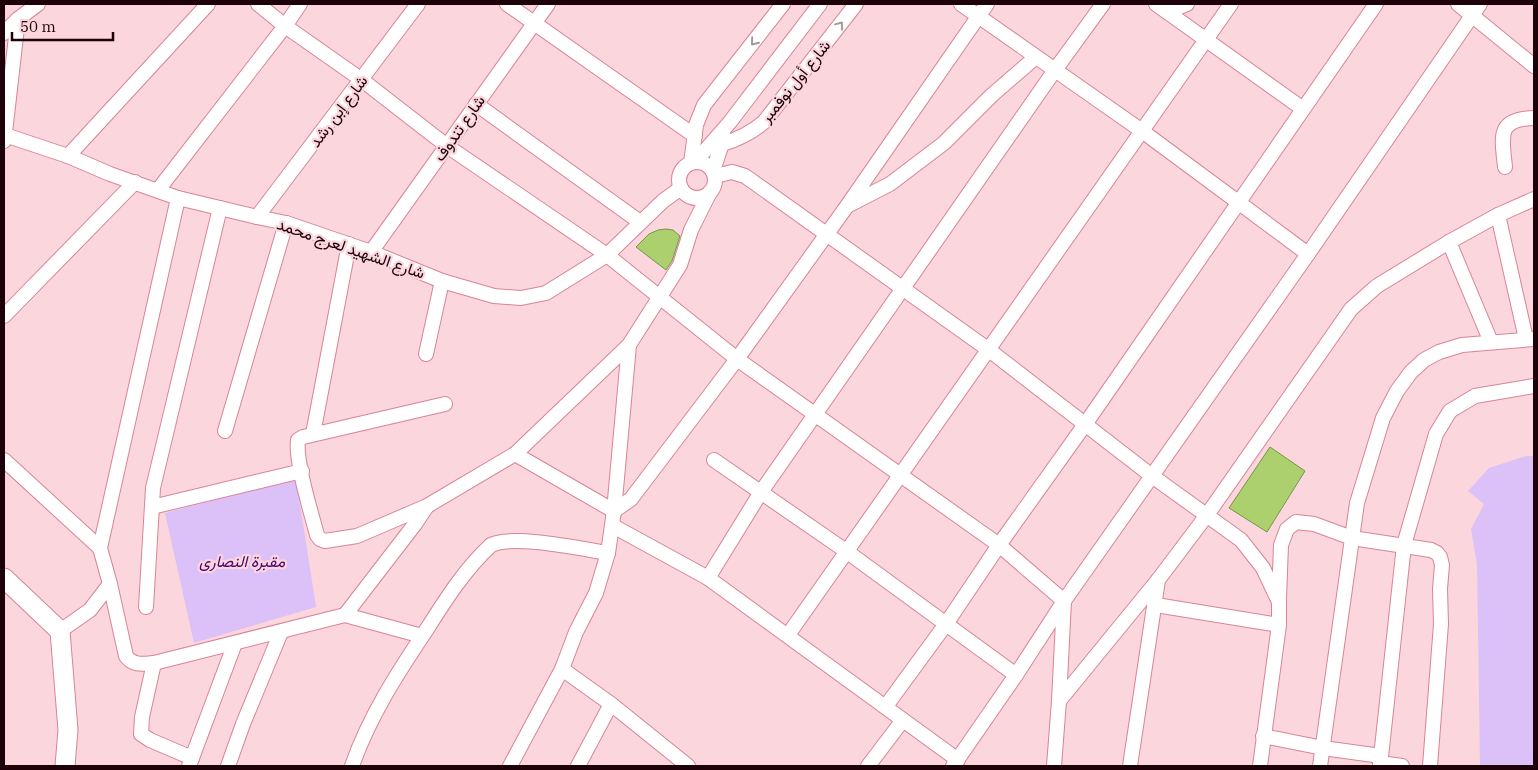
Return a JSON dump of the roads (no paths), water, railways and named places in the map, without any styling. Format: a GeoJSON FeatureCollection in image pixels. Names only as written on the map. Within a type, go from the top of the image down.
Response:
{"type":"FeatureCollection","features":[{"type":"Feature","properties":{"kind":"street"},"geometry":{"type":"LineString","coordinates":[[4,33],[18,19],[38,4]]}},
{"type":"Feature","properties":{"kind":"street"},"geometry":{"type":"LineString","coordinates":[[68,156],[208,4]]}},
{"type":"Feature","properties":{"kind":"street"},"geometry":{"type":"LineString","coordinates":[[258,4],[285,26],[362,80],[447,146],[607,255],[661,296],[737,359],[999,545],[1064,601]]}},
{"type":"Feature","properties":{"kind":"street"},"geometry":{"type":"LineString","coordinates":[[158,190],[300,4]]}},
{"type":"Feature","properties":{"kind":"street","name":"شارع إبن رشد"},"geometry":{"type":"LineString","coordinates":[[257,218],[418,4]]}},
{"type":"Feature","properties":{"kind":"street"},"geometry":{"type":"LineString","coordinates":[[508,4],[695,136]]}},
{"type":"Feature","properties":{"kind":"street","name":"شارع تندوف"},"geometry":{"type":"LineString","coordinates":[[371,252],[548,4]]}},
{"type":"Feature","properties":{"kind":"street"},"geometry":{"type":"LineString","coordinates":[[693,162],[696,125],[704,105],[784,4]]}},
{"type":"Feature","properties":{"kind":"street","name":"شارع أول نوفمبر"},"geometry":{"type":"LineString","coordinates":[[693,162],[730,122],[820,4]]}},
{"type":"Feature","properties":{"kind":"street","name":"شارع أول نوفمبر"},"geometry":{"type":"LineString","coordinates":[[722,144],[752,132],[764,122],[856,4]]}},
{"type":"Feature","properties":{"kind":"street"},"geometry":{"type":"LineString","coordinates":[[961,4],[1142,131],[1308,254]]}},
{"type":"Feature","properties":{"kind":"street"},"geometry":{"type":"LineString","coordinates":[[614,511],[631,498],[737,359],[847,206],[987,4]]}},
{"type":"Feature","properties":{"kind":"street"},"geometry":{"type":"LineString","coordinates":[[708,578],[760,492],[1103,4]]}},
{"type":"Feature","properties":{"kind":"street"},"geometry":{"type":"LineString","coordinates":[[1162,8],[1187,4]]}},
{"type":"Feature","properties":{"kind":"street"},"geometry":{"type":"LineString","coordinates":[[788,635],[1231,4]]}},
{"type":"Feature","properties":{"kind":"street"},"geometry":{"type":"LineString","coordinates":[[886,706],[946,624],[1376,4]]}},
{"type":"Feature","properties":{"kind":"street"},"geometry":{"type":"LineString","coordinates":[[1458,4],[1476,9],[1534,66]]}},
{"type":"Feature","properties":{"kind":"street"},"geometry":{"type":"LineString","coordinates":[[1162,8],[1304,109]]}},
{"type":"Feature","properties":{"kind":"street"},"geometry":{"type":"LineString","coordinates":[[613,526],[708,578],[886,706],[956,763],[1064,601],[1308,254],[1476,9]]}},
{"type":"Feature","properties":{"kind":"street"},"geometry":{"type":"LineString","coordinates":[[4,138],[18,19]]}},
{"type":"Feature","properties":{"kind":"street"},"geometry":{"type":"LineString","coordinates":[[847,206],[890,184],[944,143],[992,95],[1036,57]]}},
{"type":"Feature","properties":{"kind":"street"},"geometry":{"type":"LineString","coordinates":[[476,104],[640,222]]}},
{"type":"Feature","properties":{"kind":"street"},"geometry":{"type":"LineString","coordinates":[[1505,167],[1503,133],[1506,126],[1513,122],[1534,118]]}},
{"type":"Feature","properties":{"kind":"street","name":"شارع أول نوفمبر"},"geometry":{"type":"LineString","coordinates":[[714,173],[730,122]]}},
{"type":"Feature","properties":{"kind":"street","name":"شارع الشهيد لعرج محمد"},"geometry":{"type":"LineString","coordinates":[[4,138],[68,156],[110,174],[178,198],[257,218],[286,222],[371,252],[442,281],[494,296],[522,298],[546,293],[607,255],[663,200],[682,190]]}},
{"type":"Feature","properties":{"kind":"street"},"geometry":{"type":"LineString","coordinates":[[692,230],[690,211],[679,183],[680,173],[683,168],[693,162],[705,164],[714,173],[732,172],[741,174],[989,350],[1086,423],[1152,476],[1241,540],[1263,568],[1279,602]]}},
{"type":"Feature","properties":{"kind":"street"},"geometry":{"type":"LineString","coordinates":[[445,404],[313,434],[298,440],[298,455],[317,535],[320,539],[325,541],[357,536],[426,506],[515,454],[629,345],[680,265],[692,230],[713,187],[714,173]]}},
{"type":"Feature","properties":{"kind":"street"},"geometry":{"type":"LineString","coordinates":[[4,316],[135,182]]}},
{"type":"Feature","properties":{"kind":"street"},"geometry":{"type":"LineString","coordinates":[[682,190],[694,197],[700,197],[710,192]]}},
{"type":"Feature","properties":{"kind":"street"},"geometry":{"type":"LineString","coordinates":[[178,198],[100,548],[126,656],[134,663],[141,665],[154,663],[345,615],[422,636]]}},
{"type":"Feature","properties":{"kind":"street"},"geometry":{"type":"LineString","coordinates":[[1059,701],[1158,580],[1207,515],[1351,309],[1377,286],[1449,242],[1498,215],[1534,199]]}},
{"type":"Feature","properties":{"kind":"street"},"geometry":{"type":"LineString","coordinates":[[146,607],[153,488],[159,455],[220,208]]}},
{"type":"Feature","properties":{"kind":"street"},"geometry":{"type":"LineString","coordinates":[[1320,766],[1357,502],[1384,418],[1397,391],[1411,372],[1424,360],[1439,352],[1462,345],[1530,339],[1498,215]]}},
{"type":"Feature","properties":{"kind":"street"},"geometry":{"type":"LineString","coordinates":[[225,431],[286,222]]}},
{"type":"Feature","properties":{"kind":"street"},"geometry":{"type":"LineString","coordinates":[[1449,242],[1491,342]]}},
{"type":"Feature","properties":{"kind":"street"},"geometry":{"type":"LineString","coordinates":[[313,434],[349,244]]}},
{"type":"Feature","properties":{"kind":"street"},"geometry":{"type":"LineString","coordinates":[[426,354],[442,281]]}},
{"type":"Feature","properties":{"kind":"street"},"geometry":{"type":"LineString","coordinates":[[510,766],[562,669],[576,632],[596,593],[608,553],[613,526],[629,345]]}},
{"type":"Feature","properties":{"kind":"street"},"geometry":{"type":"LineString","coordinates":[[1380,762],[1404,545],[1436,434],[1450,410],[1475,396],[1534,386]]}},
{"type":"Feature","properties":{"kind":"street"},"geometry":{"type":"LineString","coordinates":[[515,454],[614,511]]}},
{"type":"Feature","properties":{"kind":"street"},"geometry":{"type":"LineString","coordinates":[[4,460],[100,548]]}},
{"type":"Feature","properties":{"kind":"street"},"geometry":{"type":"LineString","coordinates":[[714,460],[846,551],[1016,675]]}},
{"type":"Feature","properties":{"kind":"street"},"geometry":{"type":"LineString","coordinates":[[152,507],[302,471]]}},
{"type":"Feature","properties":{"kind":"street"},"geometry":{"type":"LineString","coordinates":[[345,615],[415,524],[426,506]]}},
{"type":"Feature","properties":{"kind":"street"},"geometry":{"type":"LineString","coordinates":[[1260,766],[1279,624],[1281,545],[1287,529],[1296,522],[1302,522],[1352,538],[1404,545],[1437,553],[1440,558],[1442,565],[1439,667],[1430,766]]}},
{"type":"Feature","properties":{"kind":"street"},"geometry":{"type":"LineString","coordinates":[[352,766],[358,749],[387,692],[458,581],[482,553],[498,541],[527,542],[608,553]]}},
{"type":"Feature","properties":{"kind":"street"},"geometry":{"type":"LineString","coordinates":[[4,578],[60,631],[68,730],[65,766]]}},
{"type":"Feature","properties":{"kind":"street"},"geometry":{"type":"LineString","coordinates":[[1130,766],[1156,605],[1158,580]]}},
{"type":"Feature","properties":{"kind":"street"},"geometry":{"type":"LineString","coordinates":[[60,631],[90,610],[110,584]]}},
{"type":"Feature","properties":{"kind":"street"},"geometry":{"type":"LineString","coordinates":[[1054,766],[1064,601]]}},
{"type":"Feature","properties":{"kind":"street"},"geometry":{"type":"LineString","coordinates":[[1156,605],[1279,624]]}},
{"type":"Feature","properties":{"kind":"street"},"geometry":{"type":"LineString","coordinates":[[228,766],[281,632]]}},
{"type":"Feature","properties":{"kind":"street"},"geometry":{"type":"LineString","coordinates":[[154,663],[142,717],[142,734],[190,762],[235,643]]}},
{"type":"Feature","properties":{"kind":"street"},"geometry":{"type":"LineString","coordinates":[[562,669],[611,704],[688,766]]}},
{"type":"Feature","properties":{"kind":"street"},"geometry":{"type":"LineString","coordinates":[[578,766],[611,704]]}},
{"type":"Feature","properties":{"kind":"street"},"geometry":{"type":"LineString","coordinates":[[868,766],[903,720]]}},
{"type":"Feature","properties":{"kind":"street"},"geometry":{"type":"LineString","coordinates":[[1263,736],[1402,766]]}},
{"type":"Feature","properties":{"kind":"park label","name":"مقبرة النصارى"},"geometry":{"type":"Point","coordinates":[242,561]}}]}
